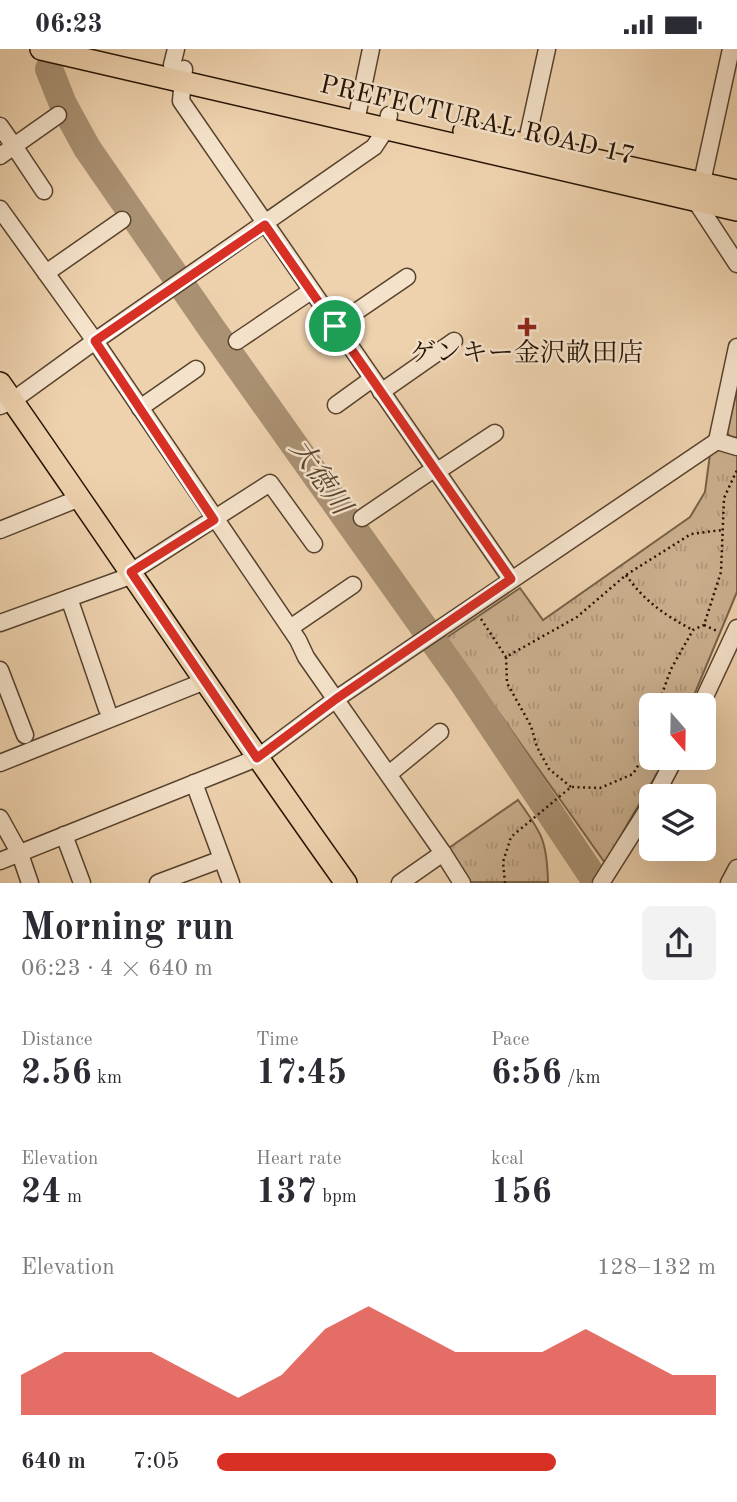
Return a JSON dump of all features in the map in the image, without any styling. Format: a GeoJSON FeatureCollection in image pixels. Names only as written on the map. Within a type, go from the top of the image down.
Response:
{"type":"FeatureCollection","features":[{"type":"Feature","properties":{"kind":"main road","name":"PREFECTURAL ROAD 17"},"geometry":{"type":"LineString","coordinates":[[41,49],[178,66]]}},
{"type":"Feature","properties":{"kind":"main road","name":"PREFECTURAL ROAD 17"},"geometry":{"type":"LineString","coordinates":[[103,49],[178,66],[387,122],[699,191],[737,191]]}},
{"type":"Feature","properties":{"kind":"main road","name":"PREFECTURAL ROAD 17"},"geometry":{"type":"LineString","coordinates":[[387,122],[526,145],[699,191],[737,210]]}},
{"type":"Feature","properties":{"kind":"main road"},"geometry":{"type":"LineString","coordinates":[[4,397],[80,498],[257,758],[346,883]]}},
{"type":"Feature","properties":{"kind":"street"},"geometry":{"type":"LineString","coordinates":[[357,114],[371,49]]}},
{"type":"Feature","properties":{"kind":"street"},"geometry":{"type":"LineString","coordinates":[[526,145],[547,49]]}},
{"type":"Feature","properties":{"kind":"street"},"geometry":{"type":"LineString","coordinates":[[731,49],[699,191],[737,264]]}},
{"type":"Feature","properties":{"kind":"street"},"geometry":{"type":"LineString","coordinates":[[178,66],[181,101],[511,579]]}},
{"type":"Feature","properties":{"kind":"street"},"geometry":{"type":"LineString","coordinates":[[7,151],[58,115]]}},
{"type":"Feature","properties":{"kind":"street"},"geometry":{"type":"LineString","coordinates":[[4,397],[95,341],[374,147],[387,122]]}},
{"type":"Feature","properties":{"kind":"street"},"geometry":{"type":"LineString","coordinates":[[0,126],[7,151],[44,191]]}},
{"type":"Feature","properties":{"kind":"street"},"geometry":{"type":"LineString","coordinates":[[0,208],[95,341],[461,883]]}},
{"type":"Feature","properties":{"kind":"street"},"geometry":{"type":"LineString","coordinates":[[46,273],[122,220]]}},
{"type":"Feature","properties":{"kind":"street"},"geometry":{"type":"LineString","coordinates":[[335,326],[407,277]]}},
{"type":"Feature","properties":{"kind":"street"},"geometry":{"type":"LineString","coordinates":[[237,341],[311,291]]}},
{"type":"Feature","properties":{"kind":"street"},"geometry":{"type":"LineString","coordinates":[[336,405],[454,341]]}},
{"type":"Feature","properties":{"kind":"street"},"geometry":{"type":"LineString","coordinates":[[0,861],[257,758],[416,644],[717,442],[737,347]]}},
{"type":"Feature","properties":{"kind":"street"},"geometry":{"type":"LineString","coordinates":[[139,408],[196,369]]}},
{"type":"Feature","properties":{"kind":"street"},"geometry":{"type":"LineString","coordinates":[[362,518],[495,433]]}},
{"type":"Feature","properties":{"kind":"street"},"geometry":{"type":"LineString","coordinates":[[717,442],[737,447]]}},
{"type":"Feature","properties":{"kind":"street"},"geometry":{"type":"LineString","coordinates":[[0,623],[132,573],[270,483],[314,544]]}},
{"type":"Feature","properties":{"kind":"street"},"geometry":{"type":"LineString","coordinates":[[0,530],[80,498]]}},
{"type":"Feature","properties":{"kind":"street"},"geometry":{"type":"LineString","coordinates":[[290,628],[353,585]]}},
{"type":"Feature","properties":{"kind":"street"},"geometry":{"type":"LineString","coordinates":[[69,598],[107,709]]}},
{"type":"Feature","properties":{"kind":"street"},"geometry":{"type":"LineString","coordinates":[[707,693],[737,628]]}},
{"type":"Feature","properties":{"kind":"street"},"geometry":{"type":"LineString","coordinates":[[0,670],[25,735]]}},
{"type":"Feature","properties":{"kind":"street"},"geometry":{"type":"LineString","coordinates":[[0,763],[205,681]]}},
{"type":"Feature","properties":{"kind":"street"},"geometry":{"type":"LineString","coordinates":[[389,774],[440,732]]}},
{"type":"Feature","properties":{"kind":"street"},"geometry":{"type":"LineString","coordinates":[[194,783],[231,883]]}},
{"type":"Feature","properties":{"kind":"street"},"geometry":{"type":"LineString","coordinates":[[0,818],[20,854],[30,883]]}},
{"type":"Feature","properties":{"kind":"street"},"geometry":{"type":"LineString","coordinates":[[606,876],[639,823]]}},
{"type":"Feature","properties":{"kind":"street"},"geometry":{"type":"LineString","coordinates":[[64,835],[82,883]]}},
{"type":"Feature","properties":{"kind":"street"},"geometry":{"type":"LineString","coordinates":[[400,883],[443,853]]}},
{"type":"Feature","properties":{"kind":"street"},"geometry":{"type":"LineString","coordinates":[[158,883],[222,859]]}},
{"type":"Feature","properties":{"kind":"street"},"geometry":{"type":"LineString","coordinates":[[729,883],[737,868]]}},
{"type":"Feature","properties":{"kind":"path"},"geometry":{"type":"LineString","coordinates":[[662,693],[671,670],[693,630],[704,625],[721,572],[724,498],[737,470]]}},
{"type":"Feature","properties":{"kind":"path"},"geometry":{"type":"LineString","coordinates":[[506,657],[577,617],[626,575],[691,534],[722,530]]}},
{"type":"Feature","properties":{"kind":"path"},"geometry":{"type":"LineString","coordinates":[[626,575],[636,589],[663,614],[693,630]]}},
{"type":"Feature","properties":{"kind":"path"},"geometry":{"type":"LineString","coordinates":[[472,607],[506,657],[507,683],[531,726],[537,747],[549,769],[571,787],[600,788],[633,774],[639,764]]}},
{"type":"Feature","properties":{"kind":"path"},"geometry":{"type":"LineString","coordinates":[[505,883],[503,862],[511,837],[571,787]]}},
{"type":"Feature","properties":{"kind":"green space"},"geometry":{"type":"Polygon","coordinates":[[[737,389],[737,442],[732,441],[727,432],[737,389]]]}},
{"type":"Feature","properties":{"kind":"green space"},"geometry":{"type":"Polygon","coordinates":[[[716,448],[737,455],[737,592],[695,693],[639,693],[639,770],[659,770],[651,784],[639,784],[639,804],[605,863],[446,638],[520,588],[543,620],[690,517],[705,492],[710,454],[716,448]]]}},
{"type":"Feature","properties":{"kind":"green space"},"geometry":{"type":"Polygon","coordinates":[[[518,800],[542,838],[548,882],[468,882],[446,850],[518,800]]]}},
{"type":"Feature","properties":{"kind":"waterway","name":"大徳川"},"geometry":{"type":"LineString","coordinates":[[49,69],[63,104],[87,148],[464,684],[597,883]]}},
{"type":"Feature","properties":{"kind":"place","name":"ゲンキー金沢畝田店"},"geometry":{"type":"Point","coordinates":[527,327]}},
{"type":"Feature","properties":{"kind":"route"},"geometry":{"type":"LineString","coordinates":[[265,225],[335,326],[511,579],[336,699],[257,758],[131,572],[214,520],[95,341],[265,225]]}}]}
